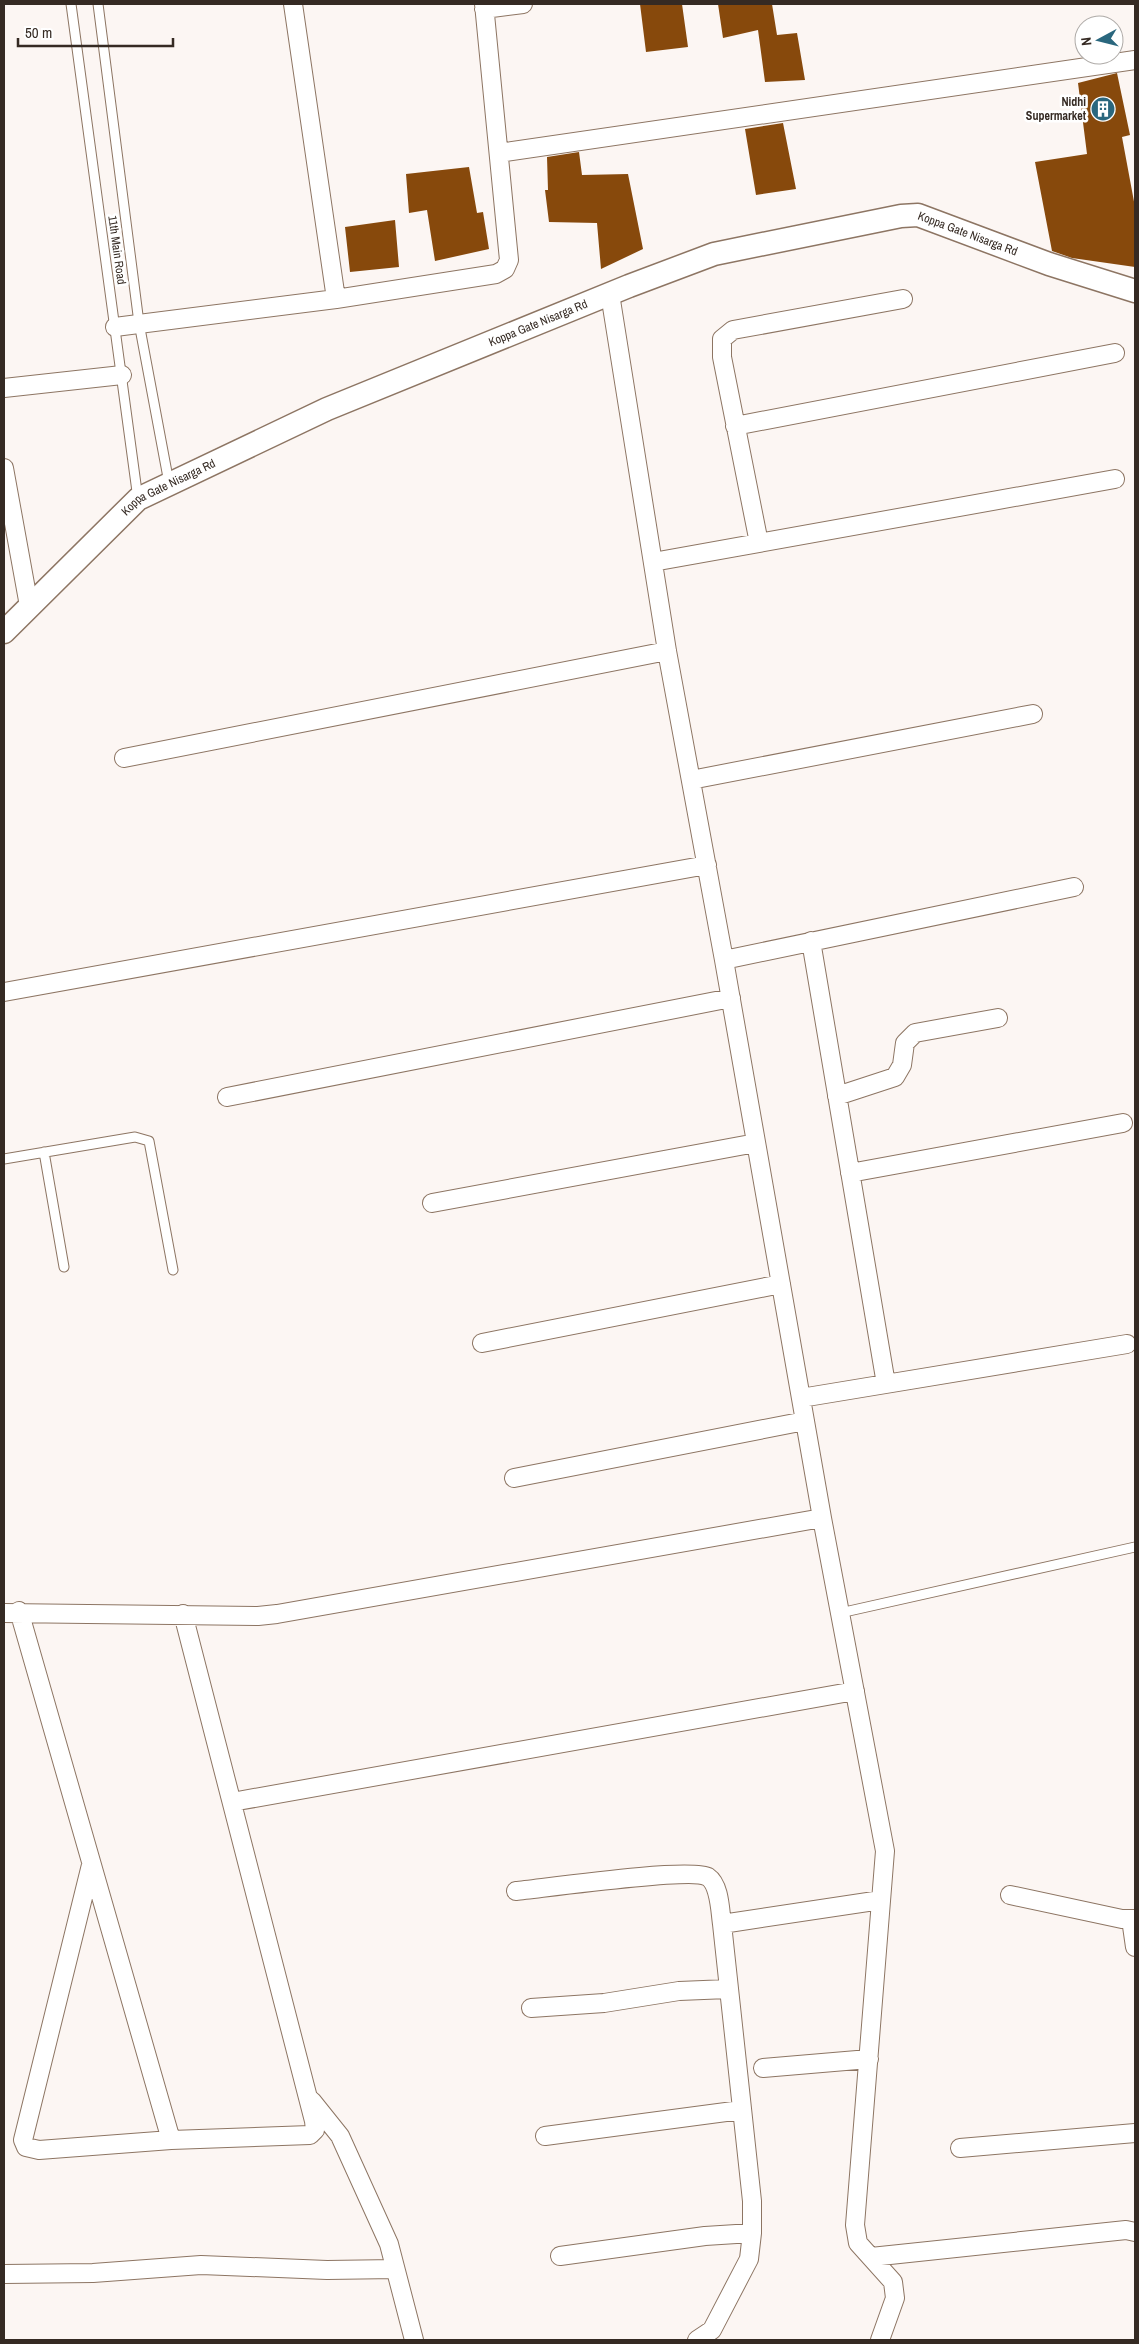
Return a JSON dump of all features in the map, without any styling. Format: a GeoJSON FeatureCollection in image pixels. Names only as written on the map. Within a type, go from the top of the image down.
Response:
{"type":"FeatureCollection","features":[{"type":"Feature","properties":{"kind":"street"},"geometry":{"type":"LineString","coordinates":[[293,4],[336,299]]}},
{"type":"Feature","properties":{"kind":"street"},"geometry":{"type":"LineString","coordinates":[[115,326],[336,299],[496,274],[505,269],[509,260],[484,7],[523,4]]}},
{"type":"Feature","properties":{"kind":"street"},"geometry":{"type":"LineString","coordinates":[[499,153],[1135,60]]}},
{"type":"Feature","properties":{"kind":"street","name":"Koppa Gate Nisarga Rd"},"geometry":{"type":"LineString","coordinates":[[4,632],[138,499],[326,409],[714,254],[901,216],[918,215],[1049,264],[1135,291]]}},
{"type":"Feature","properties":{"kind":"street"},"geometry":{"type":"LineString","coordinates":[[610,294],[667,651],[731,998],[822,1518],[885,1851],[856,2225],[858,2243],[893,2282],[895,2298],[880,2340]]}},
{"type":"Feature","properties":{"kind":"street"},"geometry":{"type":"LineString","coordinates":[[759,543],[722,357],[722,339],[733,330],[903,299]]}},
{"type":"Feature","properties":{"kind":"street"},"geometry":{"type":"LineString","coordinates":[[735,426],[1115,353]]}},
{"type":"Feature","properties":{"kind":"street"},"geometry":{"type":"LineString","coordinates":[[4,388],[122,375]]}},
{"type":"Feature","properties":{"kind":"street"},"geometry":{"type":"LineString","coordinates":[[4,468],[30,606]]}},
{"type":"Feature","properties":{"kind":"street"},"geometry":{"type":"LineString","coordinates":[[653,562],[1115,479]]}},
{"type":"Feature","properties":{"kind":"street"},"geometry":{"type":"LineString","coordinates":[[124,758],[667,651]]}},
{"type":"Feature","properties":{"kind":"street"},"geometry":{"type":"LineString","coordinates":[[691,780],[1033,714]]}},
{"type":"Feature","properties":{"kind":"street"},"geometry":{"type":"LineString","coordinates":[[4,992],[707,865]]}},
{"type":"Feature","properties":{"kind":"street"},"geometry":{"type":"LineString","coordinates":[[724,960],[1074,887]]}},
{"type":"Feature","properties":{"kind":"street"},"geometry":{"type":"LineString","coordinates":[[811,941],[886,1384]]}},
{"type":"Feature","properties":{"kind":"street"},"geometry":{"type":"LineString","coordinates":[[227,1097],[731,998]]}},
{"type":"Feature","properties":{"kind":"street"},"geometry":{"type":"LineString","coordinates":[[837,1096],[895,1077],[902,1065],[905,1044],[915,1033],[998,1018]]}},
{"type":"Feature","properties":{"kind":"street"},"geometry":{"type":"LineString","coordinates":[[850,1173],[1123,1123]]}},
{"type":"Feature","properties":{"kind":"street"},"geometry":{"type":"LineString","coordinates":[[432,1203],[756,1143]]}},
{"type":"Feature","properties":{"kind":"street"},"geometry":{"type":"LineString","coordinates":[[482,1343],[781,1284]]}},
{"type":"Feature","properties":{"kind":"street"},"geometry":{"type":"LineString","coordinates":[[801,1398],[1127,1344]]}},
{"type":"Feature","properties":{"kind":"street"},"geometry":{"type":"LineString","coordinates":[[514,1478],[805,1421]]}},
{"type":"Feature","properties":{"kind":"street"},"geometry":{"type":"LineString","coordinates":[[171,2140],[91,1865],[11,1612],[258,1616],[278,1614],[822,1518]]}},
{"type":"Feature","properties":{"kind":"street"},"geometry":{"type":"LineString","coordinates":[[91,1865],[23,2140],[26,2147],[39,2150],[171,2140],[310,2135],[315,2130],[307,2095],[183,1614]]}},
{"type":"Feature","properties":{"kind":"street"},"geometry":{"type":"LineString","coordinates":[[232,1802],[855,1690]]}},
{"type":"Feature","properties":{"kind":"street"},"geometry":{"type":"LineString","coordinates":[[516,1891],[656,1876],[693,1874],[707,1877],[715,1884],[722,1924],[740,2110],[752,2201],[752,2232],[749,2259],[736,2288],[712,2330],[698,2340]]}},
{"type":"Feature","properties":{"kind":"street"},"geometry":{"type":"LineString","coordinates":[[1010,1894],[1122,1919],[1133,1919],[1135,1947]]}},
{"type":"Feature","properties":{"kind":"street"},"geometry":{"type":"LineString","coordinates":[[722,1924],[881,1900]]}},
{"type":"Feature","properties":{"kind":"street"},"geometry":{"type":"LineString","coordinates":[[531,2008],[604,2003],[679,1991],[728,1989]]}},
{"type":"Feature","properties":{"kind":"street"},"geometry":{"type":"LineString","coordinates":[[763,2068],[869,2059]]}},
{"type":"Feature","properties":{"kind":"street"},"geometry":{"type":"LineString","coordinates":[[307,2095],[340,2136],[389,2244],[414,2340]]}},
{"type":"Feature","properties":{"kind":"street"},"geometry":{"type":"LineString","coordinates":[[545,2136],[740,2110]]}},
{"type":"Feature","properties":{"kind":"street"},"geometry":{"type":"LineString","coordinates":[[960,2148],[1135,2133]]}},
{"type":"Feature","properties":{"kind":"street"},"geometry":{"type":"LineString","coordinates":[[871,2257],[1126,2230],[1135,2232]]}},
{"type":"Feature","properties":{"kind":"street"},"geometry":{"type":"LineString","coordinates":[[560,2256],[752,2232]]}},
{"type":"Feature","properties":{"kind":"street"},"geometry":{"type":"LineString","coordinates":[[4,2274],[93,2273],[202,2265],[327,2270],[395,2269]]}},
{"type":"Feature","properties":{"kind":"lane","name":"11th Main Road"},"geometry":{"type":"LineString","coordinates":[[71,4],[138,499]]}},
{"type":"Feature","properties":{"kind":"lane","name":"11th Main Road"},"geometry":{"type":"LineString","coordinates":[[98,4],[139,323],[170,485]]}},
{"type":"Feature","properties":{"kind":"lane"},"geometry":{"type":"LineString","coordinates":[[4,1159],[135,1137],[149,1141],[173,1270]]}},
{"type":"Feature","properties":{"kind":"lane"},"geometry":{"type":"LineString","coordinates":[[44,1152],[64,1267]]}},
{"type":"Feature","properties":{"kind":"lane"},"geometry":{"type":"LineString","coordinates":[[840,1613],[1135,1547]]}},
{"type":"Feature","properties":{"kind":"building"},"geometry":{"type":"Polygon","coordinates":[[[640,4],[682,4],[688,47],[646,52],[640,4]]]}},
{"type":"Feature","properties":{"kind":"building"},"geometry":{"type":"Polygon","coordinates":[[[718,4],[772,4],[777,35],[797,33],[805,80],[765,82],[758,30],[723,38],[718,4]]]}},
{"type":"Feature","properties":{"kind":"building"},"geometry":{"type":"Polygon","coordinates":[[[1117,73],[1130,135],[1122,137],[1135,207],[1135,267],[1072,258],[1052,251],[1035,162],[1087,154],[1078,83],[1117,73]]]}},
{"type":"Feature","properties":{"kind":"building"},"geometry":{"type":"Polygon","coordinates":[[[783,123],[796,189],[756,195],[745,129],[783,123]]]}},
{"type":"Feature","properties":{"kind":"building"},"geometry":{"type":"Polygon","coordinates":[[[579,152],[582,175],[628,174],[643,249],[601,269],[597,223],[549,222],[545,190],[548,190],[547,157],[579,152]]]}},
{"type":"Feature","properties":{"kind":"building"},"geometry":{"type":"Polygon","coordinates":[[[469,167],[477,213],[483,212],[489,249],[435,261],[427,210],[409,213],[406,174],[469,167]]]}},
{"type":"Feature","properties":{"kind":"building"},"geometry":{"type":"Polygon","coordinates":[[[395,220],[399,267],[350,272],[345,227],[395,220]]]}},
{"type":"Feature","properties":{"kind":"place","name":"Nidhi Supermarket"},"geometry":{"type":"Point","coordinates":[1103,109]}}]}
